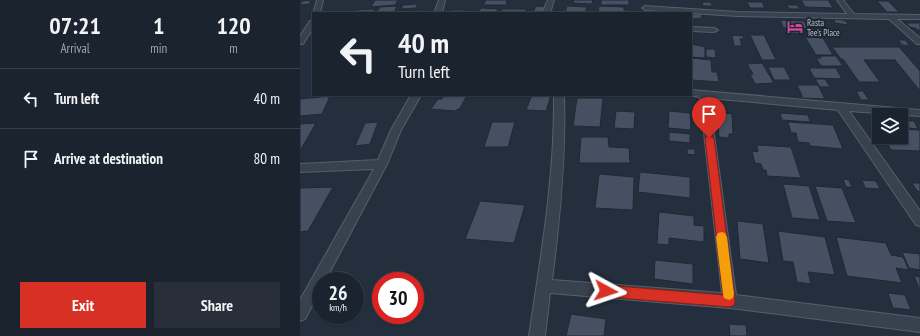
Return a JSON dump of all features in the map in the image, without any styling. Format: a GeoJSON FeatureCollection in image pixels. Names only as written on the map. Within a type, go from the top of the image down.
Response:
{"type":"FeatureCollection","features":[{"type":"Feature","properties":{"kind":"street"},"geometry":{"type":"LineString","coordinates":[[316,12],[320,0]]}},
{"type":"Feature","properties":{"kind":"street"},"geometry":{"type":"LineString","coordinates":[[438,12],[442,0]]}},
{"type":"Feature","properties":{"kind":"street"},"geometry":{"type":"LineString","coordinates":[[546,12],[551,0]]}},
{"type":"Feature","properties":{"kind":"street"},"geometry":{"type":"LineString","coordinates":[[643,0],[646,10],[692,12]]}},
{"type":"Feature","properties":{"kind":"street"},"geometry":{"type":"LineString","coordinates":[[840,0],[852,16]]}},
{"type":"Feature","properties":{"kind":"street"},"geometry":{"type":"LineString","coordinates":[[692,12],[920,17]]}},
{"type":"Feature","properties":{"kind":"street"},"geometry":{"type":"LineString","coordinates":[[891,17],[920,41]]}},
{"type":"Feature","properties":{"kind":"street"},"geometry":{"type":"LineString","coordinates":[[300,42],[312,24]]}},
{"type":"Feature","properties":{"kind":"street"},"geometry":{"type":"LineString","coordinates":[[692,29],[714,30]]}},
{"type":"Feature","properties":{"kind":"street"},"geometry":{"type":"LineString","coordinates":[[692,93],[841,107],[920,112]]}},
{"type":"Feature","properties":{"kind":"street"},"geometry":{"type":"LineString","coordinates":[[704,94],[730,301]]}},
{"type":"Feature","properties":{"kind":"street"},"geometry":{"type":"LineString","coordinates":[[300,314],[382,164],[396,130],[415,96]]}},
{"type":"Feature","properties":{"kind":"street"},"geometry":{"type":"LineString","coordinates":[[537,336],[557,172],[560,114],[559,96]]}},
{"type":"Feature","properties":{"kind":"street"},"geometry":{"type":"LineString","coordinates":[[841,107],[920,221]]}},
{"type":"Feature","properties":{"kind":"street"},"geometry":{"type":"LineString","coordinates":[[300,168],[382,164]]}},
{"type":"Feature","properties":{"kind":"street"},"geometry":{"type":"LineString","coordinates":[[544,286],[730,301],[920,325]]}},
{"type":"Feature","properties":{"kind":"building"},"geometry":{"type":"Polygon","coordinates":[[[311,0],[309,4],[300,5],[302,1],[311,0]]]}},
{"type":"Feature","properties":{"kind":"building"},"geometry":{"type":"Polygon","coordinates":[[[375,0],[398,0],[395,5],[371,7],[375,0]]]}},
{"type":"Feature","properties":{"kind":"building"},"geometry":{"type":"Polygon","coordinates":[[[486,0],[507,0],[506,5],[483,5],[486,0]]]}},
{"type":"Feature","properties":{"kind":"building"},"geometry":{"type":"Polygon","coordinates":[[[574,0],[593,0],[592,4],[573,3],[574,0]]]}},
{"type":"Feature","properties":{"kind":"building"},"geometry":{"type":"Polygon","coordinates":[[[601,0],[629,0],[629,5],[601,5],[601,0]]]}},
{"type":"Feature","properties":{"kind":"building"},"geometry":{"type":"Polygon","coordinates":[[[801,0],[828,0],[833,8],[805,7],[801,0]]]}},
{"type":"Feature","properties":{"kind":"building"},"geometry":{"type":"Polygon","coordinates":[[[877,1],[888,1],[899,12],[887,12],[877,1]]]}},
{"type":"Feature","properties":{"kind":"building"},"geometry":{"type":"Polygon","coordinates":[[[702,2],[710,2],[713,6],[703,6],[702,2]]]}},
{"type":"Feature","properties":{"kind":"building"},"geometry":{"type":"Polygon","coordinates":[[[747,2],[762,2],[765,8],[750,8],[747,2]]]}},
{"type":"Feature","properties":{"kind":"building"},"geometry":{"type":"Polygon","coordinates":[[[417,4],[416,8],[401,9],[403,5],[417,4]]]}},
{"type":"Feature","properties":{"kind":"building"},"geometry":{"type":"Polygon","coordinates":[[[786,5],[797,5],[800,9],[790,9],[786,5]]]}},
{"type":"Feature","properties":{"kind":"building"},"geometry":{"type":"Polygon","coordinates":[[[397,6],[394,12],[377,12],[380,7],[397,6]]]}},
{"type":"Feature","properties":{"kind":"building"},"geometry":{"type":"Polygon","coordinates":[[[536,6],[545,7],[542,12],[533,12],[536,6]]]}},
{"type":"Feature","properties":{"kind":"building"},"geometry":{"type":"Polygon","coordinates":[[[567,6],[587,7],[585,12],[565,12],[567,6]]]}},
{"type":"Feature","properties":{"kind":"building"},"geometry":{"type":"Polygon","coordinates":[[[599,6],[624,7],[624,10],[628,10],[628,12],[598,12],[599,6]]]}},
{"type":"Feature","properties":{"kind":"building"},"geometry":{"type":"Polygon","coordinates":[[[481,8],[498,9],[496,12],[479,12],[481,8]]]}},
{"type":"Feature","properties":{"kind":"building"},"geometry":{"type":"Polygon","coordinates":[[[375,9],[373,12],[356,12],[357,10],[375,9]]]}},
{"type":"Feature","properties":{"kind":"building"},"geometry":{"type":"Polygon","coordinates":[[[502,9],[526,9],[525,12],[501,12],[502,9]]]}},
{"type":"Feature","properties":{"kind":"building"},"geometry":{"type":"Polygon","coordinates":[[[422,10],[421,12],[397,11],[422,10]]]}},
{"type":"Feature","properties":{"kind":"building"},"geometry":{"type":"Polygon","coordinates":[[[452,10],[465,10],[464,12],[451,12],[452,10]]]}},
{"type":"Feature","properties":{"kind":"building"},"geometry":{"type":"Polygon","coordinates":[[[692,14],[701,14],[702,18],[692,19],[692,14]]]}},
{"type":"Feature","properties":{"kind":"building"},"geometry":{"type":"Polygon","coordinates":[[[834,19],[843,20],[847,22],[848,25],[835,23],[834,19]]]}},
{"type":"Feature","properties":{"kind":"building"},"geometry":{"type":"Polygon","coordinates":[[[780,20],[804,21],[808,29],[801,28],[804,34],[788,33],[780,20]]]}},
{"type":"Feature","properties":{"kind":"building"},"geometry":{"type":"Polygon","coordinates":[[[906,23],[920,23],[920,31],[910,27],[906,23]]]}},
{"type":"Feature","properties":{"kind":"building"},"geometry":{"type":"Polygon","coordinates":[[[732,35],[743,36],[744,39],[740,39],[742,46],[734,46],[732,35]]]}},
{"type":"Feature","properties":{"kind":"building"},"geometry":{"type":"Polygon","coordinates":[[[750,35],[764,35],[776,60],[762,60],[750,35]]]}},
{"type":"Feature","properties":{"kind":"building"},"geometry":{"type":"Polygon","coordinates":[[[805,37],[823,38],[833,55],[816,55],[805,37]]]}},
{"type":"Feature","properties":{"kind":"building"},"geometry":{"type":"Polygon","coordinates":[[[898,40],[905,40],[910,46],[902,45],[898,40]]]}},
{"type":"Feature","properties":{"kind":"building"},"geometry":{"type":"Polygon","coordinates":[[[692,44],[705,47],[705,58],[692,57],[692,44]]]}},
{"type":"Feature","properties":{"kind":"building"},"geometry":{"type":"Polygon","coordinates":[[[832,47],[899,47],[920,71],[920,91],[895,60],[864,60],[880,82],[859,82],[843,59],[841,59],[832,47]]]}},
{"type":"Feature","properties":{"kind":"building"},"geometry":{"type":"Polygon","coordinates":[[[706,49],[715,49],[716,58],[706,57],[706,49]]]}},
{"type":"Feature","properties":{"kind":"building"},"geometry":{"type":"Polygon","coordinates":[[[820,56],[836,56],[843,66],[821,66],[816,58],[821,58],[820,56]]]}},
{"type":"Feature","properties":{"kind":"building"},"geometry":{"type":"Polygon","coordinates":[[[692,58],[711,60],[712,72],[717,72],[719,82],[692,80],[692,58]]]}},
{"type":"Feature","properties":{"kind":"building"},"geometry":{"type":"Polygon","coordinates":[[[762,63],[774,83],[755,84],[750,74],[753,74],[747,64],[762,63]]]}},
{"type":"Feature","properties":{"kind":"building"},"geometry":{"type":"Polygon","coordinates":[[[768,67],[784,67],[791,80],[774,80],[768,67]]]}},
{"type":"Feature","properties":{"kind":"building"},"geometry":{"type":"Polygon","coordinates":[[[809,68],[836,68],[842,79],[814,78],[809,68]]]}},
{"type":"Feature","properties":{"kind":"building"},"geometry":{"type":"Polygon","coordinates":[[[815,79],[825,79],[830,87],[820,87],[815,79]]]}},
{"type":"Feature","properties":{"kind":"building"},"geometry":{"type":"Polygon","coordinates":[[[797,85],[818,85],[825,99],[803,98],[797,85]]]}},
{"type":"Feature","properties":{"kind":"building"},"geometry":{"type":"Polygon","coordinates":[[[856,91],[863,91],[869,100],[861,100],[856,91]]]}},
{"type":"Feature","properties":{"kind":"building"},"geometry":{"type":"Polygon","coordinates":[[[330,96],[322,114],[300,116],[300,99],[330,96]]]}},
{"type":"Feature","properties":{"kind":"building"},"geometry":{"type":"Polygon","coordinates":[[[444,96],[466,96],[460,108],[455,111],[431,109],[438,99],[442,99],[444,96]]]}},
{"type":"Feature","properties":{"kind":"building"},"geometry":{"type":"Polygon","coordinates":[[[532,96],[551,96],[546,111],[526,110],[532,96]]]}},
{"type":"Feature","properties":{"kind":"building"},"geometry":{"type":"Polygon","coordinates":[[[577,98],[603,98],[600,127],[573,126],[577,98]]]}},
{"type":"Feature","properties":{"kind":"building"},"geometry":{"type":"Polygon","coordinates":[[[616,111],[635,112],[634,129],[614,128],[616,111]]]}},
{"type":"Feature","properties":{"kind":"building"},"geometry":{"type":"Polygon","coordinates":[[[669,111],[690,113],[691,130],[668,128],[669,111]]]}},
{"type":"Feature","properties":{"kind":"building"},"geometry":{"type":"Polygon","coordinates":[[[717,112],[732,114],[733,134],[729,134],[729,138],[719,137],[717,112]]]}},
{"type":"Feature","properties":{"kind":"building"},"geometry":{"type":"Polygon","coordinates":[[[780,113],[808,115],[810,122],[782,120],[780,113]]]}},
{"type":"Feature","properties":{"kind":"building"},"geometry":{"type":"Polygon","coordinates":[[[908,121],[914,121],[918,129],[909,128],[908,121]]]}},
{"type":"Feature","properties":{"kind":"building"},"geometry":{"type":"Polygon","coordinates":[[[378,122],[370,144],[355,146],[365,123],[378,122]]]}},
{"type":"Feature","properties":{"kind":"building"},"geometry":{"type":"Polygon","coordinates":[[[492,122],[515,122],[508,147],[484,147],[492,122]]]}},
{"type":"Feature","properties":{"kind":"building"},"geometry":{"type":"Polygon","coordinates":[[[788,122],[833,125],[843,149],[810,146],[809,143],[798,142],[796,133],[791,133],[788,122]]]}},
{"type":"Feature","properties":{"kind":"building"},"geometry":{"type":"Polygon","coordinates":[[[316,123],[300,151],[300,124],[316,123]]]}},
{"type":"Feature","properties":{"kind":"building"},"geometry":{"type":"Polygon","coordinates":[[[908,129],[920,130],[920,151],[891,150],[888,144],[908,144],[908,129]]]}},
{"type":"Feature","properties":{"kind":"building"},"geometry":{"type":"Polygon","coordinates":[[[669,132],[690,134],[690,143],[669,141],[669,132]]]}},
{"type":"Feature","properties":{"kind":"building"},"geometry":{"type":"Polygon","coordinates":[[[581,137],[608,137],[609,147],[629,148],[630,163],[579,163],[581,137]]]}},
{"type":"Feature","properties":{"kind":"building"},"geometry":{"type":"Polygon","coordinates":[[[757,145],[791,147],[801,178],[767,176],[766,170],[763,170],[761,164],[755,163],[752,151],[758,152],[757,145]]]}},
{"type":"Feature","properties":{"kind":"building"},"geometry":{"type":"Polygon","coordinates":[[[687,149],[695,149],[695,155],[687,154],[687,149]]]}},
{"type":"Feature","properties":{"kind":"building"},"geometry":{"type":"Polygon","coordinates":[[[640,172],[690,177],[690,198],[638,192],[640,172]]]}},
{"type":"Feature","properties":{"kind":"building"},"geometry":{"type":"Polygon","coordinates":[[[599,174],[634,177],[633,210],[595,208],[599,174]]]}},
{"type":"Feature","properties":{"kind":"building"},"geometry":{"type":"Polygon","coordinates":[[[843,179],[849,180],[852,187],[846,187],[843,179]]]}},
{"type":"Feature","properties":{"kind":"building"},"geometry":{"type":"Polygon","coordinates":[[[862,180],[876,181],[880,189],[865,188],[862,180]]]}},
{"type":"Feature","properties":{"kind":"building"},"geometry":{"type":"Polygon","coordinates":[[[912,183],[920,183],[920,192],[917,191],[912,183]]]}},
{"type":"Feature","properties":{"kind":"building"},"geometry":{"type":"Polygon","coordinates":[[[783,184],[809,186],[820,220],[792,218],[783,184]]]}},
{"type":"Feature","properties":{"kind":"building"},"geometry":{"type":"Polygon","coordinates":[[[815,186],[842,188],[856,223],[827,221],[815,186]]]}},
{"type":"Feature","properties":{"kind":"building"},"geometry":{"type":"Polygon","coordinates":[[[333,187],[308,231],[300,232],[300,188],[333,187]]]}},
{"type":"Feature","properties":{"kind":"building"},"geometry":{"type":"Polygon","coordinates":[[[480,201],[525,205],[514,243],[465,239],[480,201]]]}},
{"type":"Feature","properties":{"kind":"building"},"geometry":{"type":"Polygon","coordinates":[[[659,212],[694,216],[694,225],[704,226],[704,242],[669,238],[669,245],[657,244],[659,212]]]}},
{"type":"Feature","properties":{"kind":"building"},"geometry":{"type":"Polygon","coordinates":[[[737,221],[763,224],[769,263],[740,259],[737,221]]]}},
{"type":"Feature","properties":{"kind":"building"},"geometry":{"type":"Polygon","coordinates":[[[778,231],[825,237],[835,275],[808,272],[811,284],[797,282],[793,262],[783,261],[778,231]]]}},
{"type":"Feature","properties":{"kind":"building"},"geometry":{"type":"Polygon","coordinates":[[[836,237],[886,243],[891,255],[903,257],[909,270],[896,268],[902,283],[847,276],[836,237]]]}},
{"type":"Feature","properties":{"kind":"building"},"geometry":{"type":"Polygon","coordinates":[[[902,252],[920,254],[920,270],[909,268],[902,252]]]}},
{"type":"Feature","properties":{"kind":"building"},"geometry":{"type":"Polygon","coordinates":[[[655,260],[693,264],[693,284],[654,279],[655,260]]]}},
{"type":"Feature","properties":{"kind":"building"},"geometry":{"type":"Polygon","coordinates":[[[914,276],[920,277],[920,291],[914,276]]]}},
{"type":"Feature","properties":{"kind":"building"},"geometry":{"type":"Polygon","coordinates":[[[888,293],[905,295],[911,310],[893,308],[888,293]]]}},
{"type":"Feature","properties":{"kind":"building"},"geometry":{"type":"Polygon","coordinates":[[[571,314],[606,319],[604,336],[566,336],[571,314]]]}},
{"type":"Feature","properties":{"kind":"building"},"geometry":{"type":"Polygon","coordinates":[[[729,324],[746,325],[747,336],[730,336],[729,324]]]}},
{"type":"Feature","properties":{"kind":"slow traffic"},"geometry":{"type":"LineString","coordinates":[[722,237],[729,294]]}},
{"type":"Feature","properties":{"kind":"place","name":"Rasta Tee’s Place"},"geometry":{"type":"Point","coordinates":[795,27]}},
{"type":"Feature","properties":{"kind":"route"},"geometry":{"type":"LineString","coordinates":[[606,291],[730,301],[709,138]]}}]}
